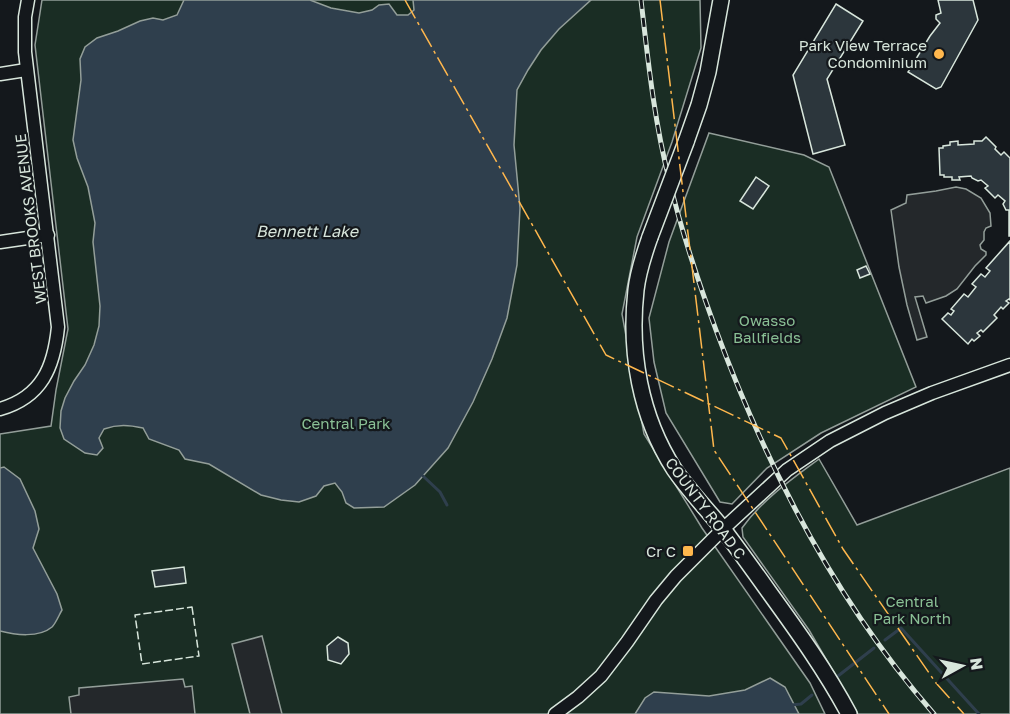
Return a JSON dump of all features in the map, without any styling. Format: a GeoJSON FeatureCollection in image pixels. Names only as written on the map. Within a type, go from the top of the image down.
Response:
{"type":"FeatureCollection","features":[{"type":"Feature","properties":{"kind":"main road","name":"COUNTY ROAD C"},"geometry":{"type":"LineString","coordinates":[[721,0],[708,72],[699,105],[641,264],[636,289],[634,339],[640,389],[648,414],[668,458],[685,484],[723,529],[808,646],[849,714]]}},
{"type":"Feature","properties":{"kind":"street","name":"WEST BROOKS AVENUE"},"geometry":{"type":"LineString","coordinates":[[0,409],[11,406],[34,391],[49,370],[57,342],[58,327],[48,235],[26,70],[24,34],[28,0]]}},
{"type":"Feature","properties":{"kind":"street"},"geometry":{"type":"LineString","coordinates":[[0,74],[26,70]]}},
{"type":"Feature","properties":{"kind":"street"},"geometry":{"type":"LineString","coordinates":[[0,242],[48,235]]}},
{"type":"Feature","properties":{"kind":"street"},"geometry":{"type":"LineString","coordinates":[[555,714],[578,698],[601,676],[676,576],[787,470],[830,441],[885,413],[932,393],[1010,365]]}},
{"type":"Feature","properties":{"kind":"green space","name":"Central Park"},"geometry":{"type":"Polygon","coordinates":[[[42,0],[700,0],[701,48],[672,142],[637,237],[622,314],[644,434],[702,528],[810,683],[825,714],[0,714],[0,434],[51,426],[68,329],[35,45],[42,0]]]}},
{"type":"Feature","properties":{"kind":"green space","name":"Owasso Ballfields"},"geometry":{"type":"Polygon","coordinates":[[[709,133],[804,155],[829,167],[916,387],[821,433],[767,468],[732,504],[720,502],[666,413],[654,362],[649,318],[669,242],[709,133]]]}},
{"type":"Feature","properties":{"kind":"green space","name":"Central Park North"},"geometry":{"type":"Polygon","coordinates":[[[819,459],[857,525],[1010,468],[1010,714],[858,714],[809,630],[743,537],[742,528],[759,508],[778,490],[819,459]]]}},
{"type":"Feature","properties":{"kind":"shaded area"},"geometry":{"type":"Polygon","coordinates":[[[956,187],[966,189],[981,198],[990,213],[991,226],[986,228],[984,240],[980,245],[986,255],[957,289],[946,296],[926,303],[923,296],[915,297],[927,337],[917,340],[899,267],[891,210],[906,203],[907,195],[956,187]]]}},
{"type":"Feature","properties":{"kind":"shaded area"},"geometry":{"type":"Polygon","coordinates":[[[262,636],[282,714],[250,714],[232,644],[262,636]]]}},
{"type":"Feature","properties":{"kind":"shaded area"},"geometry":{"type":"Polygon","coordinates":[[[183,679],[185,687],[192,686],[195,714],[71,714],[69,697],[79,695],[79,688],[183,679]]]}},
{"type":"Feature","properties":{"kind":"water","name":"Bennett Lake"},"geometry":{"type":"Polygon","coordinates":[[[184,0],[310,0],[331,8],[359,13],[372,10],[379,5],[389,4],[397,15],[408,15],[414,10],[413,0],[591,0],[559,29],[541,50],[517,90],[514,145],[520,208],[517,265],[507,318],[492,359],[473,402],[448,448],[415,485],[384,507],[354,508],[346,503],[335,483],[324,486],[316,496],[299,502],[261,495],[209,464],[185,459],[179,450],[149,439],[143,428],[124,425],[104,429],[99,438],[103,448],[97,455],[85,453],[64,439],[60,428],[61,411],[65,398],[94,345],[99,326],[100,306],[93,242],[95,223],[88,187],[73,140],[81,80],[80,59],[85,47],[97,38],[140,21],[153,18],[163,20],[177,15],[184,0]]]}},
{"type":"Feature","properties":{"kind":"water"},"geometry":{"type":"Polygon","coordinates":[[[4,467],[20,479],[35,511],[39,529],[33,548],[57,594],[62,610],[52,627],[40,633],[20,634],[0,631],[0,468],[4,467]]]}},
{"type":"Feature","properties":{"kind":"water"},"geometry":{"type":"Polygon","coordinates":[[[770,678],[785,687],[799,714],[635,714],[645,698],[654,692],[709,696],[745,690],[770,678]]]}},
{"type":"Feature","properties":{"kind":"building","name":"Park View Terrace Condominium"},"geometry":{"type":"Polygon","coordinates":[[[938,0],[973,0],[978,20],[941,87],[936,89],[908,72],[940,23],[936,19],[936,15],[941,13],[938,0]]]}},
{"type":"Feature","properties":{"kind":"building"},"geometry":{"type":"Polygon","coordinates":[[[836,4],[863,21],[827,79],[845,145],[813,154],[793,75],[836,4]]]}},
{"type":"Feature","properties":{"kind":"building"},"geometry":{"type":"Polygon","coordinates":[[[986,137],[1001,155],[1004,152],[1010,158],[1010,236],[1009,210],[1006,210],[1003,204],[1005,201],[998,195],[995,198],[985,188],[988,186],[971,176],[952,180],[952,177],[940,175],[939,148],[950,145],[950,142],[958,141],[958,145],[974,144],[974,141],[982,141],[986,137]]]}},
{"type":"Feature","properties":{"kind":"building"},"geometry":{"type":"Polygon","coordinates":[[[756,177],[769,186],[753,209],[740,201],[756,177]]]}},
{"type":"Feature","properties":{"kind":"building"},"geometry":{"type":"Polygon","coordinates":[[[1010,241],[1010,300],[1006,301],[1009,303],[1003,309],[1001,307],[994,315],[997,318],[983,332],[981,330],[977,333],[980,336],[974,341],[972,339],[968,344],[942,319],[948,313],[951,315],[954,311],[951,309],[964,294],[968,297],[976,287],[972,284],[981,274],[985,277],[990,271],[986,268],[1010,241]]]}},
{"type":"Feature","properties":{"kind":"building"},"geometry":{"type":"Polygon","coordinates":[[[866,266],[870,274],[860,278],[857,270],[866,266]]]}},
{"type":"Feature","properties":{"kind":"building"},"geometry":{"type":"Polygon","coordinates":[[[184,567],[186,583],[155,587],[152,571],[184,567]]]}},
{"type":"Feature","properties":{"kind":"building"},"geometry":{"type":"Polygon","coordinates":[[[338,637],[348,643],[349,654],[341,664],[328,660],[327,646],[338,637]]]}},
{"type":"Feature","properties":{"kind":"waterway"},"geometry":{"type":"LineString","coordinates":[[423,476],[440,492],[447,505]]}},
{"type":"Feature","properties":{"kind":"waterway"},"geometry":{"type":"LineString","coordinates":[[885,640],[901,628],[979,714]]}},
{"type":"Feature","properties":{"kind":"waterway"},"geometry":{"type":"LineString","coordinates":[[838,676],[874,648]]}},
{"type":"Feature","properties":{"kind":"waterway"},"geometry":{"type":"LineString","coordinates":[[792,705],[801,704],[812,695]]}},
{"type":"Feature","properties":{"kind":"railway"},"geometry":{"type":"LineString","coordinates":[[641,0],[655,112],[674,198],[703,293],[736,382],[782,483],[836,580],[866,627],[934,714]]}},
{"type":"Feature","properties":{"kind":"fence"},"geometry":{"type":"LineString","coordinates":[[192,607],[199,656],[142,664],[135,615],[192,607]]}},
{"type":"Feature","properties":{"kind":"power"},"geometry":{"type":"LineString","coordinates":[[405,0],[606,355],[781,438],[843,549],[936,683],[964,714]]}},
{"type":"Feature","properties":{"kind":"power"},"geometry":{"type":"LineString","coordinates":[[660,0],[714,450],[889,714]]}},
{"type":"Feature","properties":{"kind":"place","name":"Park View Terrace Condominium"},"geometry":{"type":"Point","coordinates":[939,54]}},
{"type":"Feature","properties":{"kind":"place","name":"Cr C"},"geometry":{"type":"Point","coordinates":[688,551]}}]}
